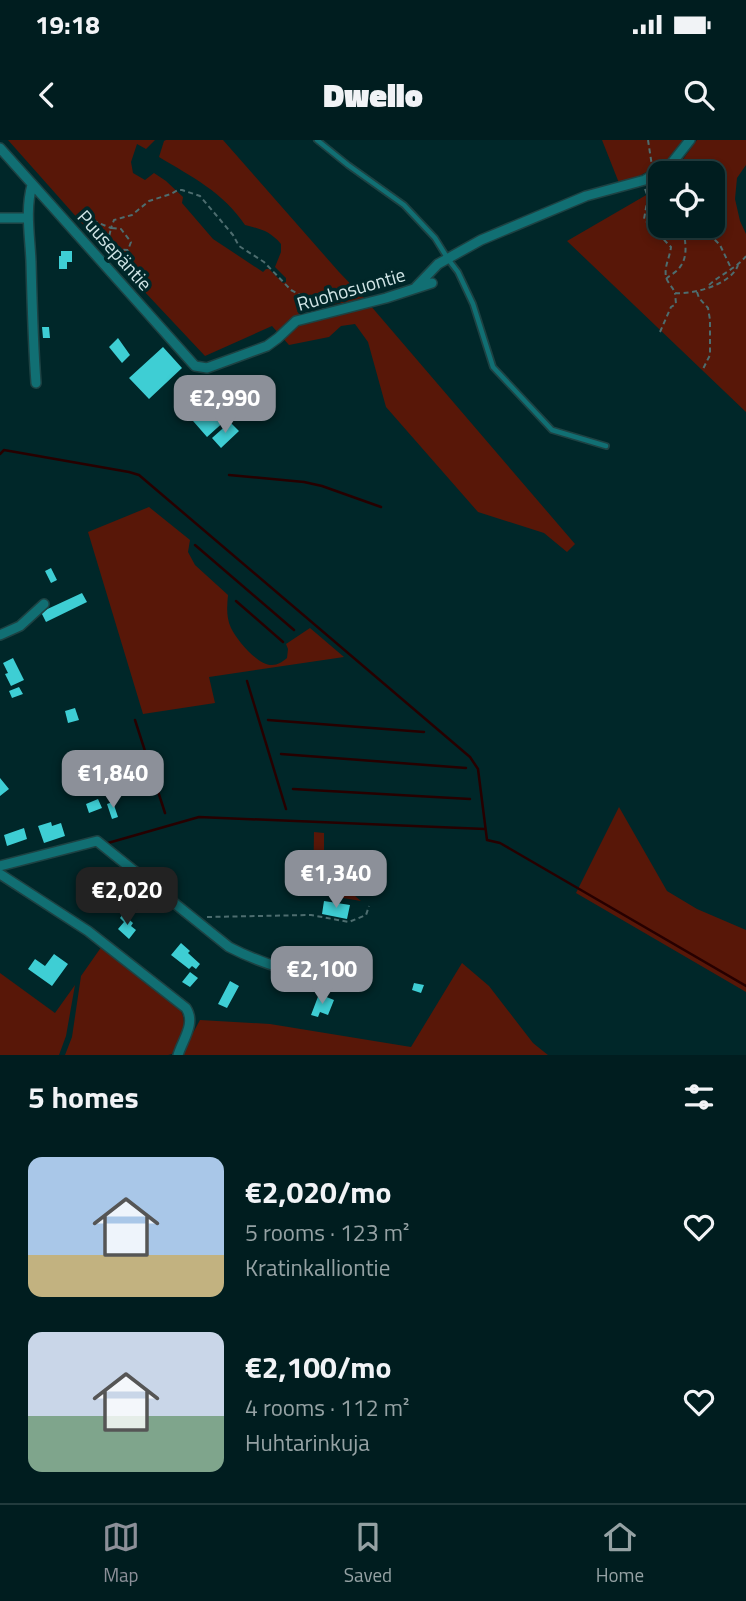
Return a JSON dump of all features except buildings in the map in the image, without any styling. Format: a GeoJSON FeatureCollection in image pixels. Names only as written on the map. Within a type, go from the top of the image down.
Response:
{"type":"FeatureCollection","features":[{"type":"Feature","properties":{"kind":"street"},"geometry":{"type":"LineString","coordinates":[[673,161],[690,140]]}},
{"type":"Feature","properties":{"kind":"street","name":"Puusepäntie"},"geometry":{"type":"LineString","coordinates":[[0,148],[195,366],[207,368]]}},
{"type":"Feature","properties":{"kind":"street"},"geometry":{"type":"LineString","coordinates":[[415,288],[438,264],[481,240],[586,196],[648,179]]}},
{"type":"Feature","properties":{"kind":"street"},"geometry":{"type":"LineString","coordinates":[[32,185],[28,218],[36,383]]}},
{"type":"Feature","properties":{"kind":"street"},"geometry":{"type":"LineString","coordinates":[[0,218],[28,218]]}},
{"type":"Feature","properties":{"kind":"street","name":"Ruohosuontie"},"geometry":{"type":"LineString","coordinates":[[207,368],[267,346],[296,321],[432,283]]}},
{"type":"Feature","properties":{"kind":"street"},"geometry":{"type":"LineString","coordinates":[[0,635],[20,626],[44,604]]}},
{"type":"Feature","properties":{"kind":"street"},"geometry":{"type":"LineString","coordinates":[[0,866],[97,841],[229,947],[250,958],[313,976]]}},
{"type":"Feature","properties":{"kind":"street"},"geometry":{"type":"LineString","coordinates":[[0,874],[88,931],[186,1008],[189,1013],[189,1029],[178,1055]]}},
{"type":"Feature","properties":{"kind":"lane"},"geometry":{"type":"LineString","coordinates":[[317,140],[404,205],[435,238],[458,272],[473,304],[494,367],[552,430],[606,446]]}},
{"type":"Feature","properties":{"kind":"path"},"geometry":{"type":"LineString","coordinates":[[648,140],[652,161]]}},
{"type":"Feature","properties":{"kind":"path"},"geometry":{"type":"LineString","coordinates":[[644,187],[648,197],[644,219],[671,248],[666,264],[666,279],[674,289],[676,304],[671,307],[660,332]]}},
{"type":"Feature","properties":{"kind":"path"},"geometry":{"type":"LineString","coordinates":[[107,266],[107,246],[114,220],[132,215],[149,201],[183,190],[206,202],[233,234],[239,246],[264,262],[291,290],[304,297],[314,316]]}},
{"type":"Feature","properties":{"kind":"path"},"geometry":{"type":"LineString","coordinates":[[64,220],[87,220],[121,229],[131,242],[128,250],[107,246]]}},
{"type":"Feature","properties":{"kind":"path"},"geometry":{"type":"LineString","coordinates":[[666,279],[680,268],[685,256],[685,238]]}},
{"type":"Feature","properties":{"kind":"path"},"geometry":{"type":"LineString","coordinates":[[713,238],[720,245],[731,269]]}},
{"type":"Feature","properties":{"kind":"path"},"geometry":{"type":"LineString","coordinates":[[706,287],[738,265],[746,256]]}},
{"type":"Feature","properties":{"kind":"path"},"geometry":{"type":"LineString","coordinates":[[675,293],[685,294],[719,284],[737,270],[738,265]]}},
{"type":"Feature","properties":{"kind":"path"},"geometry":{"type":"LineString","coordinates":[[696,291],[708,308],[710,320],[710,355],[703,369]]}},
{"type":"Feature","properties":{"kind":"path"},"geometry":{"type":"LineString","coordinates":[[193,918],[311,915],[349,922],[366,915],[369,906]]}},
{"type":"Feature","properties":{"kind":"shaded area"},"geometry":{"type":"Polygon","coordinates":[[[8,140],[155,140],[146,149],[137,144],[131,162],[133,173],[145,180],[154,173],[166,181],[183,197],[182,203],[213,239],[263,272],[269,269],[283,283],[286,282],[286,278],[275,267],[281,244],[273,236],[245,225],[217,194],[159,157],[166,140],[223,140],[365,299],[297,311],[308,320],[370,305],[575,544],[567,552],[544,533],[478,512],[386,407],[368,342],[355,324],[341,326],[329,337],[289,345],[272,326],[205,356],[8,140]]]}},
{"type":"Feature","properties":{"kind":"shaded area"},"geometry":{"type":"Polygon","coordinates":[[[602,140],[683,140],[666,161],[648,161],[648,171],[619,183],[602,140]]]}},
{"type":"Feature","properties":{"kind":"shaded area"},"geometry":{"type":"Polygon","coordinates":[[[697,140],[746,140],[746,165],[737,178],[735,199],[746,234],[746,412],[567,241],[648,194],[648,238],[725,238],[725,161],[682,161],[697,140]]]}},
{"type":"Feature","properties":{"kind":"shaded area"},"geometry":{"type":"Polygon","coordinates":[[[149,507],[190,540],[188,552],[195,565],[228,595],[231,628],[243,645],[260,661],[274,665],[280,663],[287,658],[286,644],[310,628],[344,657],[209,677],[215,703],[143,714],[88,532],[149,507]]]}},
{"type":"Feature","properties":{"kind":"shaded area"},"geometry":{"type":"Polygon","coordinates":[[[619,807],[667,891],[697,909],[746,930],[746,992],[576,893],[619,807]]]}},
{"type":"Feature","properties":{"kind":"shaded area"},"geometry":{"type":"Polygon","coordinates":[[[314,832],[324,833],[324,870],[361,901],[313,893],[314,832]]]}},
{"type":"Feature","properties":{"kind":"shaded area"},"geometry":{"type":"Polygon","coordinates":[[[102,946],[179,1007],[184,1025],[172,1054],[65,1055],[72,1037],[81,976],[102,946]]]}},
{"type":"Feature","properties":{"kind":"shaded area"},"geometry":{"type":"Polygon","coordinates":[[[462,963],[489,986],[533,1043],[548,1055],[181,1055],[200,1020],[270,1024],[411,1047],[462,963]]]}},
{"type":"Feature","properties":{"kind":"shaded area"},"geometry":{"type":"Polygon","coordinates":[[[0,973],[55,1013],[75,985],[66,1036],[59,1055],[0,1055],[0,973]]]}},
{"type":"Feature","properties":{"kind":"waterway"},"geometry":{"type":"LineString","coordinates":[[0,454],[4,450],[139,475],[470,757],[478,769],[487,840],[500,843],[746,986]]}},
{"type":"Feature","properties":{"kind":"waterway"},"geometry":{"type":"LineString","coordinates":[[229,475],[304,482],[381,507]]}},
{"type":"Feature","properties":{"kind":"waterway"},"geometry":{"type":"LineString","coordinates":[[195,545],[294,630]]}},
{"type":"Feature","properties":{"kind":"waterway"},"geometry":{"type":"LineString","coordinates":[[236,601],[283,642]]}},
{"type":"Feature","properties":{"kind":"waterway"},"geometry":{"type":"LineString","coordinates":[[247,681],[286,809]]}},
{"type":"Feature","properties":{"kind":"waterway"},"geometry":{"type":"LineString","coordinates":[[135,720],[165,813]]}},
{"type":"Feature","properties":{"kind":"waterway"},"geometry":{"type":"LineString","coordinates":[[268,720],[424,732]]}},
{"type":"Feature","properties":{"kind":"waterway"},"geometry":{"type":"LineString","coordinates":[[281,754],[466,768]]}},
{"type":"Feature","properties":{"kind":"waterway"},"geometry":{"type":"LineString","coordinates":[[293,789],[470,799]]}},
{"type":"Feature","properties":{"kind":"waterway"},"geometry":{"type":"LineString","coordinates":[[108,843],[199,817],[485,829]]}}]}
